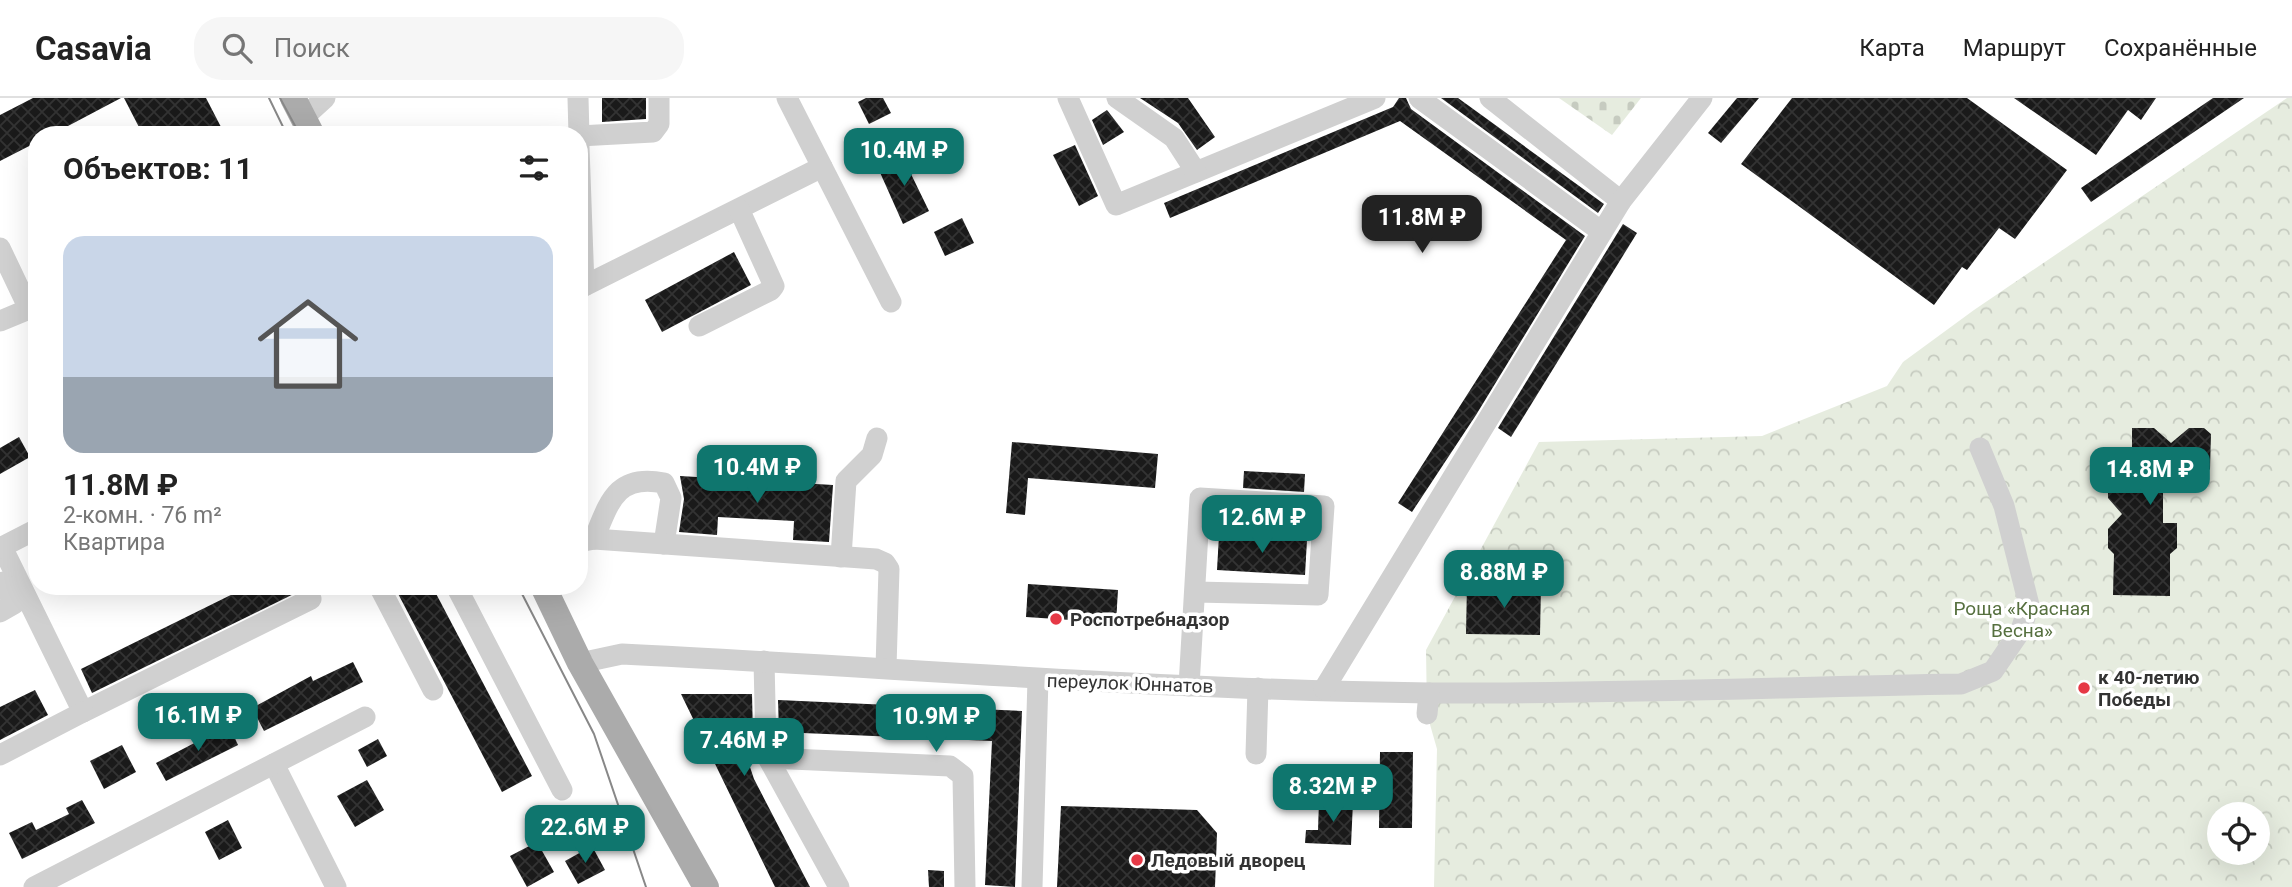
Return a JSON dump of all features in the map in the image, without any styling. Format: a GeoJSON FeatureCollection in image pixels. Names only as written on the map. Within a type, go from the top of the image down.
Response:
{"type":"FeatureCollection","features":[{"type":"Feature","properties":{"kind":"main road"},"geometry":{"type":"LineString","coordinates":[[546,595],[580,663],[706,887]]}},
{"type":"Feature","properties":{"kind":"street"},"geometry":{"type":"LineString","coordinates":[[302,117],[326,98]]}},
{"type":"Feature","properties":{"kind":"street"},"geometry":{"type":"LineString","coordinates":[[578,98],[579,126]]}},
{"type":"Feature","properties":{"kind":"street"},"geometry":{"type":"LineString","coordinates":[[588,136],[653,132],[659,124],[659,98]]}},
{"type":"Feature","properties":{"kind":"street"},"geometry":{"type":"LineString","coordinates":[[787,98],[891,302]]}},
{"type":"Feature","properties":{"kind":"street"},"geometry":{"type":"LineString","coordinates":[[1068,98],[1116,205],[1375,98]]}},
{"type":"Feature","properties":{"kind":"street"},"geometry":{"type":"LineString","coordinates":[[1117,98],[1174,138],[1196,172]]}},
{"type":"Feature","properties":{"kind":"street"},"geometry":{"type":"LineString","coordinates":[[1419,98],[1602,232]]}},
{"type":"Feature","properties":{"kind":"street"},"geometry":{"type":"LineString","coordinates":[[1490,98],[1621,201]]}},
{"type":"Feature","properties":{"kind":"street"},"geometry":{"type":"LineString","coordinates":[[1324,689],[1621,201],[1702,98]]}},
{"type":"Feature","properties":{"kind":"street"},"geometry":{"type":"LineString","coordinates":[[588,284],[822,167]]}},
{"type":"Feature","properties":{"kind":"street"},"geometry":{"type":"LineString","coordinates":[[699,326],[771,290],[774,286],[739,209]]}},
{"type":"Feature","properties":{"kind":"street"},"geometry":{"type":"LineString","coordinates":[[0,248],[28,307]]}},
{"type":"Feature","properties":{"kind":"street"},"geometry":{"type":"LineString","coordinates":[[0,321],[28,309]]}},
{"type":"Feature","properties":{"kind":"street"},"geometry":{"type":"LineString","coordinates":[[841,556],[846,481],[872,455],[877,438]]}},
{"type":"Feature","properties":{"kind":"street","name":"переулок Юннатов"},"geometry":{"type":"LineString","coordinates":[[580,663],[622,654],[886,667],[1038,679],[1429,692],[1961,684],[1993,671],[2021,630],[2029,605],[2004,506],[1980,448]]}},
{"type":"Feature","properties":{"kind":"street"},"geometry":{"type":"LineString","coordinates":[[588,539],[612,496],[629,484],[647,480],[664,483],[671,498],[664,544]]}},
{"type":"Feature","properties":{"kind":"street"},"geometry":{"type":"LineString","coordinates":[[1189,686],[1200,498],[1324,506],[1318,595],[1196,592]]}},
{"type":"Feature","properties":{"kind":"street"},"geometry":{"type":"LineString","coordinates":[[28,534],[1,548],[83,712]]}},
{"type":"Feature","properties":{"kind":"street"},"geometry":{"type":"LineString","coordinates":[[588,541],[876,559],[885,563],[888,569],[886,667]]}},
{"type":"Feature","properties":{"kind":"street"},"geometry":{"type":"LineString","coordinates":[[0,577],[14,604],[0,612]]}},
{"type":"Feature","properties":{"kind":"street"},"geometry":{"type":"LineString","coordinates":[[384,595],[433,690]]}},
{"type":"Feature","properties":{"kind":"street"},"geometry":{"type":"LineString","coordinates":[[461,595],[562,790]]}},
{"type":"Feature","properties":{"kind":"street"},"geometry":{"type":"LineString","coordinates":[[0,755],[311,599]]}},
{"type":"Feature","properties":{"kind":"street"},"geometry":{"type":"LineString","coordinates":[[764,661],[768,758],[839,887]]}},
{"type":"Feature","properties":{"kind":"street"},"geometry":{"type":"LineString","coordinates":[[1032,887],[1038,679]]}},
{"type":"Feature","properties":{"kind":"street"},"geometry":{"type":"LineString","coordinates":[[1256,754],[1258,688]]}},
{"type":"Feature","properties":{"kind":"street"},"geometry":{"type":"LineString","coordinates":[[1427,714],[1429,692]]}},
{"type":"Feature","properties":{"kind":"street"},"geometry":{"type":"LineString","coordinates":[[34,887],[365,717]]}},
{"type":"Feature","properties":{"kind":"street"},"geometry":{"type":"LineString","coordinates":[[768,758],[950,765],[960,770],[963,776],[965,887]]}},
{"type":"Feature","properties":{"kind":"street"},"geometry":{"type":"LineString","coordinates":[[274,764],[336,887]]}},
{"type":"Feature","properties":{"kind":"green space"},"geometry":{"type":"Polygon","coordinates":[[[1559,98],[1641,98],[1612,135],[1559,98]]]}},
{"type":"Feature","properties":{"kind":"green space","name":"Роща «Красная Весна»"},"geometry":{"type":"Polygon","coordinates":[[[2287,98],[2292,98],[2292,887],[1434,887],[1437,749],[1427,714],[1426,650],[1539,442],[1762,436],[1887,386],[1903,362],[1974,310],[2287,98]]]}},
{"type":"Feature","properties":{"kind":"building"},"geometry":{"type":"Polygon","coordinates":[[[33,98],[121,98],[68,126],[28,126],[28,147],[0,161],[0,115],[33,98]]]}},
{"type":"Feature","properties":{"kind":"building"},"geometry":{"type":"Polygon","coordinates":[[[124,98],[206,98],[220,126],[138,126],[124,98]]]}},
{"type":"Feature","properties":{"kind":"building"},"geometry":{"type":"Polygon","coordinates":[[[602,98],[646,98],[646,119],[602,122],[602,98]]]}},
{"type":"Feature","properties":{"kind":"building"},"geometry":{"type":"Polygon","coordinates":[[[866,98],[883,98],[891,113],[869,124],[858,102],[866,98]]]}},
{"type":"Feature","properties":{"kind":"building"},"geometry":{"type":"Polygon","coordinates":[[[1140,98],[1188,98],[1215,137],[1197,150],[1178,123],[1140,98]]]}},
{"type":"Feature","properties":{"kind":"building"},"geometry":{"type":"Polygon","coordinates":[[[1399,98],[1406,98],[1411,109],[1585,236],[1476,415],[1412,512],[1398,503],[1566,240],[1400,121],[1170,218],[1164,203],[1393,107],[1399,98]]]}},
{"type":"Feature","properties":{"kind":"building"},"geometry":{"type":"Polygon","coordinates":[[[1441,98],[1458,98],[1604,204],[1598,213],[1441,98]]]}},
{"type":"Feature","properties":{"kind":"building"},"geometry":{"type":"Polygon","coordinates":[[[1737,98],[1759,98],[1721,143],[1708,133],[1737,98]]]}},
{"type":"Feature","properties":{"kind":"building"},"geometry":{"type":"Polygon","coordinates":[[[1792,98],[1967,98],[2067,170],[2015,239],[1999,228],[1967,270],[1962,267],[1934,305],[1741,164],[1792,98]]]}},
{"type":"Feature","properties":{"kind":"building"},"geometry":{"type":"Polygon","coordinates":[[[2014,98],[2156,98],[2141,120],[2128,110],[2096,155],[2014,98]]]}},
{"type":"Feature","properties":{"kind":"building"},"geometry":{"type":"Polygon","coordinates":[[[2213,98],[2244,98],[2091,202],[2081,188],[2213,98]]]}},
{"type":"Feature","properties":{"kind":"building"},"geometry":{"type":"Polygon","coordinates":[[[1107,110],[1124,132],[1103,145],[1092,120],[1107,110]]]}},
{"type":"Feature","properties":{"kind":"building"},"geometry":{"type":"Polygon","coordinates":[[[1075,145],[1098,196],[1079,206],[1053,155],[1075,145]]]}},
{"type":"Feature","properties":{"kind":"building"},"geometry":{"type":"Polygon","coordinates":[[[910,152],[919,170],[911,174],[929,211],[903,224],[878,168],[910,152]]]}},
{"type":"Feature","properties":{"kind":"building"},"geometry":{"type":"Polygon","coordinates":[[[962,218],[974,243],[945,256],[934,232],[962,218]]]}},
{"type":"Feature","properties":{"kind":"building"},"geometry":{"type":"Polygon","coordinates":[[[1623,224],[1637,233],[1511,437],[1498,428],[1623,224]]]}},
{"type":"Feature","properties":{"kind":"building"},"geometry":{"type":"Polygon","coordinates":[[[734,252],[751,285],[662,332],[645,300],[734,252]]]}},
{"type":"Feature","properties":{"kind":"building"},"geometry":{"type":"Polygon","coordinates":[[[2132,428],[2154,428],[2171,443],[2189,428],[2204,428],[2211,434],[2210,469],[2203,476],[2163,476],[2163,523],[2177,523],[2177,548],[2170,554],[2170,596],[2113,595],[2114,554],[2108,548],[2108,529],[2122,514],[2108,498],[2108,481],[2122,467],[2123,447],[2132,447],[2132,428]]]}},
{"type":"Feature","properties":{"kind":"building"},"geometry":{"type":"Polygon","coordinates":[[[19,437],[28,458],[0,474],[0,448],[19,437]]]}},
{"type":"Feature","properties":{"kind":"building"},"geometry":{"type":"Polygon","coordinates":[[[1012,442],[1158,454],[1155,488],[1028,478],[1025,515],[1006,513],[1012,442]]]}},
{"type":"Feature","properties":{"kind":"building"},"geometry":{"type":"Polygon","coordinates":[[[1244,471],[1305,474],[1304,492],[1243,488],[1244,471]]]}},
{"type":"Feature","properties":{"kind":"building"},"geometry":{"type":"Polygon","coordinates":[[[680,476],[833,485],[829,542],[793,540],[794,521],[718,517],[717,535],[679,532],[684,499],[680,476]]]}},
{"type":"Feature","properties":{"kind":"building"},"geometry":{"type":"Polygon","coordinates":[[[1219,535],[1307,540],[1305,575],[1217,570],[1219,535]]]}},
{"type":"Feature","properties":{"kind":"building"},"geometry":{"type":"Polygon","coordinates":[[[1028,584],[1118,590],[1116,623],[1026,617],[1028,584]]]}},
{"type":"Feature","properties":{"kind":"building"},"geometry":{"type":"Polygon","coordinates":[[[1467,584],[1541,585],[1540,635],[1466,634],[1467,584]]]}},
{"type":"Feature","properties":{"kind":"building"},"geometry":{"type":"Polygon","coordinates":[[[231,595],[292,595],[92,693],[81,669],[231,595]]]}},
{"type":"Feature","properties":{"kind":"building"},"geometry":{"type":"Polygon","coordinates":[[[399,595],[437,595],[532,776],[502,792],[399,595]]]}},
{"type":"Feature","properties":{"kind":"building"},"geometry":{"type":"Polygon","coordinates":[[[353,662],[363,682],[264,731],[252,708],[311,676],[313,681],[353,662]]]}},
{"type":"Feature","properties":{"kind":"building"},"geometry":{"type":"Polygon","coordinates":[[[35,690],[48,715],[0,740],[0,707],[35,690]]]}},
{"type":"Feature","properties":{"kind":"building"},"geometry":{"type":"Polygon","coordinates":[[[681,694],[752,694],[753,735],[743,746],[754,779],[810,887],[775,887],[681,694]]]}},
{"type":"Feature","properties":{"kind":"building"},"geometry":{"type":"Polygon","coordinates":[[[778,700],[1022,711],[1015,887],[985,885],[992,741],[779,732],[778,700]]]}},
{"type":"Feature","properties":{"kind":"building"},"geometry":{"type":"Polygon","coordinates":[[[229,725],[238,745],[166,781],[156,763],[229,725]]]}},
{"type":"Feature","properties":{"kind":"building"},"geometry":{"type":"Polygon","coordinates":[[[378,739],[387,756],[367,767],[358,750],[378,739]]]}},
{"type":"Feature","properties":{"kind":"building"},"geometry":{"type":"Polygon","coordinates":[[[122,745],[136,772],[104,789],[90,761],[122,745]]]}},
{"type":"Feature","properties":{"kind":"building"},"geometry":{"type":"Polygon","coordinates":[[[1380,752],[1413,752],[1412,828],[1379,828],[1380,752]]]}},
{"type":"Feature","properties":{"kind":"building"},"geometry":{"type":"Polygon","coordinates":[[[367,780],[384,810],[355,827],[337,796],[367,780]]]}},
{"type":"Feature","properties":{"kind":"building"},"geometry":{"type":"Polygon","coordinates":[[[82,800],[95,823],[22,859],[9,833],[32,822],[36,830],[69,814],[66,808],[82,800]]]}},
{"type":"Feature","properties":{"kind":"building"},"geometry":{"type":"Polygon","coordinates":[[[1319,801],[1353,802],[1351,845],[1305,843],[1306,830],[1318,830],[1319,801]]]}},
{"type":"Feature","properties":{"kind":"building","name":"Ледовый дворец"},"geometry":{"type":"Polygon","coordinates":[[[1061,806],[1197,810],[1217,833],[1215,887],[1057,887],[1061,806]]]}},
{"type":"Feature","properties":{"kind":"building"},"geometry":{"type":"Polygon","coordinates":[[[228,820],[242,848],[219,860],[205,832],[228,820]]]}},
{"type":"Feature","properties":{"kind":"building"},"geometry":{"type":"Polygon","coordinates":[[[537,842],[554,872],[527,887],[510,856],[537,842]]]}},
{"type":"Feature","properties":{"kind":"building"},"geometry":{"type":"Polygon","coordinates":[[[592,846],[605,870],[578,884],[565,861],[592,846]]]}},
{"type":"Feature","properties":{"kind":"building"},"geometry":{"type":"Polygon","coordinates":[[[928,870],[944,871],[944,887],[929,887],[928,870]]]}},
{"type":"Feature","properties":{"kind":"tram line"},"geometry":{"type":"LineString","coordinates":[[269,98],[283,126]]}},
{"type":"Feature","properties":{"kind":"tram line"},"geometry":{"type":"LineString","coordinates":[[280,98],[295,126]]}},
{"type":"Feature","properties":{"kind":"tram line"},"geometry":{"type":"LineString","coordinates":[[523,595],[594,734],[646,887]]}},
{"type":"Feature","properties":{"kind":"place","name":"Роспотребнадзор"},"geometry":{"type":"Point","coordinates":[1056,619]}},
{"type":"Feature","properties":{"kind":"place","name":"к 40-летию Победы"},"geometry":{"type":"Point","coordinates":[2084,688]}},
{"type":"Feature","properties":{"kind":"place","name":"Ледовый дворец"},"geometry":{"type":"Point","coordinates":[1137,860]}}]}
